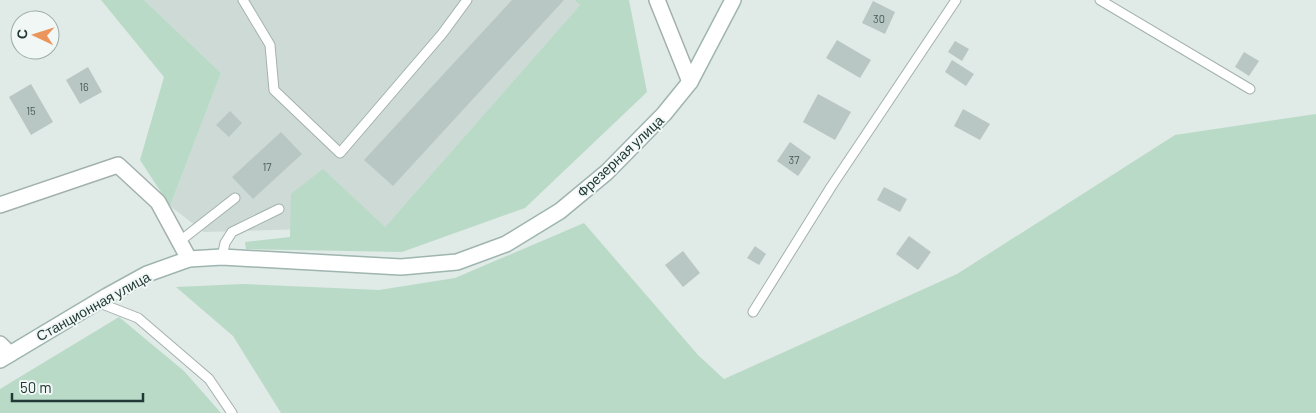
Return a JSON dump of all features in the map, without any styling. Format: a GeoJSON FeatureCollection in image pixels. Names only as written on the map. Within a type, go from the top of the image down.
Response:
{"type":"FeatureCollection","features":[{"type":"Feature","properties":{"kind":"street"},"geometry":{"type":"LineString","coordinates":[[657,0],[690,82]]}},
{"type":"Feature","properties":{"kind":"street","name":"Фрезерная улица"},"geometry":{"type":"LineString","coordinates":[[189,259],[222,257],[401,267],[457,262],[506,244],[560,210],[607,172],[664,114],[690,82],[732,0]]}},
{"type":"Feature","properties":{"kind":"street"},"geometry":{"type":"LineString","coordinates":[[0,205],[118,165],[158,202],[189,259]]}},
{"type":"Feature","properties":{"kind":"street","name":"Станционная улица"},"geometry":{"type":"LineString","coordinates":[[3,353],[147,274],[189,259]]}},
{"type":"Feature","properties":{"kind":"lane"},"geometry":{"type":"LineString","coordinates":[[243,0],[270,45],[274,90],[340,153],[436,41],[467,0]]}},
{"type":"Feature","properties":{"kind":"lane"},"geometry":{"type":"LineString","coordinates":[[753,312],[830,187],[956,0]]}},
{"type":"Feature","properties":{"kind":"lane"},"geometry":{"type":"LineString","coordinates":[[1100,0],[1250,89]]}},
{"type":"Feature","properties":{"kind":"lane"},"geometry":{"type":"LineString","coordinates":[[180,241],[235,198]]}},
{"type":"Feature","properties":{"kind":"lane"},"geometry":{"type":"LineString","coordinates":[[222,257],[225,243],[232,232],[280,209]]}},
{"type":"Feature","properties":{"kind":"lane"},"geometry":{"type":"LineString","coordinates":[[97,302],[138,318],[209,379],[232,413]]}},
{"type":"Feature","properties":{"kind":"shaded area"},"geometry":{"type":"Polygon","coordinates":[[[144,0],[574,0],[580,5],[385,227],[204,232],[170,206],[221,73],[144,0]]]}},
{"type":"Feature","properties":{"kind":"green space"},"geometry":{"type":"Polygon","coordinates":[[[101,0],[144,0],[221,73],[170,206],[140,160],[164,77],[101,0]]]}},
{"type":"Feature","properties":{"kind":"green space"},"geometry":{"type":"Polygon","coordinates":[[[574,0],[629,0],[647,92],[525,208],[402,252],[246,249],[245,242],[290,237],[291,194],[323,169],[385,227],[580,5],[574,0]]]}},
{"type":"Feature","properties":{"kind":"green space"},"geometry":{"type":"Polygon","coordinates":[[[1316,114],[1316,413],[281,413],[233,336],[176,287],[243,284],[379,290],[455,278],[584,223],[698,355],[724,379],[957,274],[1175,135],[1316,114]]]}},
{"type":"Feature","properties":{"kind":"green space"},"geometry":{"type":"Polygon","coordinates":[[[119,317],[184,371],[221,413],[0,413],[0,389],[119,317]]]}},
{"type":"Feature","properties":{"kind":"building"},"geometry":{"type":"Polygon","coordinates":[[[512,0],[564,0],[393,186],[364,160],[512,0]]]}},
{"type":"Feature","properties":{"kind":"building"},"geometry":{"type":"Polygon","coordinates":[[[873,1],[895,12],[885,34],[862,23],[873,1]]]}},
{"type":"Feature","properties":{"kind":"building"},"geometry":{"type":"Polygon","coordinates":[[[837,40],[871,60],[860,78],[826,58],[837,40]]]}},
{"type":"Feature","properties":{"kind":"building"},"geometry":{"type":"Polygon","coordinates":[[[955,41],[969,49],[962,61],[948,52],[955,41]]]}},
{"type":"Feature","properties":{"kind":"building"},"geometry":{"type":"Polygon","coordinates":[[[1244,52],[1259,61],[1249,76],[1235,67],[1244,52]]]}},
{"type":"Feature","properties":{"kind":"building"},"geometry":{"type":"Polygon","coordinates":[[[952,60],[974,74],[966,86],[945,72],[952,60]]]}},
{"type":"Feature","properties":{"kind":"building"},"geometry":{"type":"Polygon","coordinates":[[[88,67],[102,92],[80,104],[66,80],[88,67]]]}},
{"type":"Feature","properties":{"kind":"building"},"geometry":{"type":"Polygon","coordinates":[[[31,84],[53,122],[31,135],[9,97],[31,84]]]}},
{"type":"Feature","properties":{"kind":"building"},"geometry":{"type":"Polygon","coordinates":[[[818,94],[851,112],[835,140],[803,122],[818,94]]]}},
{"type":"Feature","properties":{"kind":"building"},"geometry":{"type":"Polygon","coordinates":[[[963,109],[990,124],[980,140],[954,126],[963,109]]]}},
{"type":"Feature","properties":{"kind":"building"},"geometry":{"type":"Polygon","coordinates":[[[230,111],[242,123],[229,137],[216,125],[230,111]]]}},
{"type":"Feature","properties":{"kind":"building"},"geometry":{"type":"Polygon","coordinates":[[[281,132],[302,154],[253,199],[232,177],[281,132]]]}},
{"type":"Feature","properties":{"kind":"building"},"geometry":{"type":"Polygon","coordinates":[[[790,142],[811,157],[798,176],[777,161],[790,142]]]}},
{"type":"Feature","properties":{"kind":"building"},"geometry":{"type":"Polygon","coordinates":[[[884,187],[907,199],[900,212],[877,200],[884,187]]]}},
{"type":"Feature","properties":{"kind":"building"},"geometry":{"type":"Polygon","coordinates":[[[909,236],[931,252],[918,270],[896,254],[909,236]]]}},
{"type":"Feature","properties":{"kind":"building"},"geometry":{"type":"Polygon","coordinates":[[[755,246],[766,254],[759,265],[747,258],[755,246]]]}},
{"type":"Feature","properties":{"kind":"building"},"geometry":{"type":"Polygon","coordinates":[[[683,251],[700,273],[683,287],[665,265],[683,251]]]}}]}
